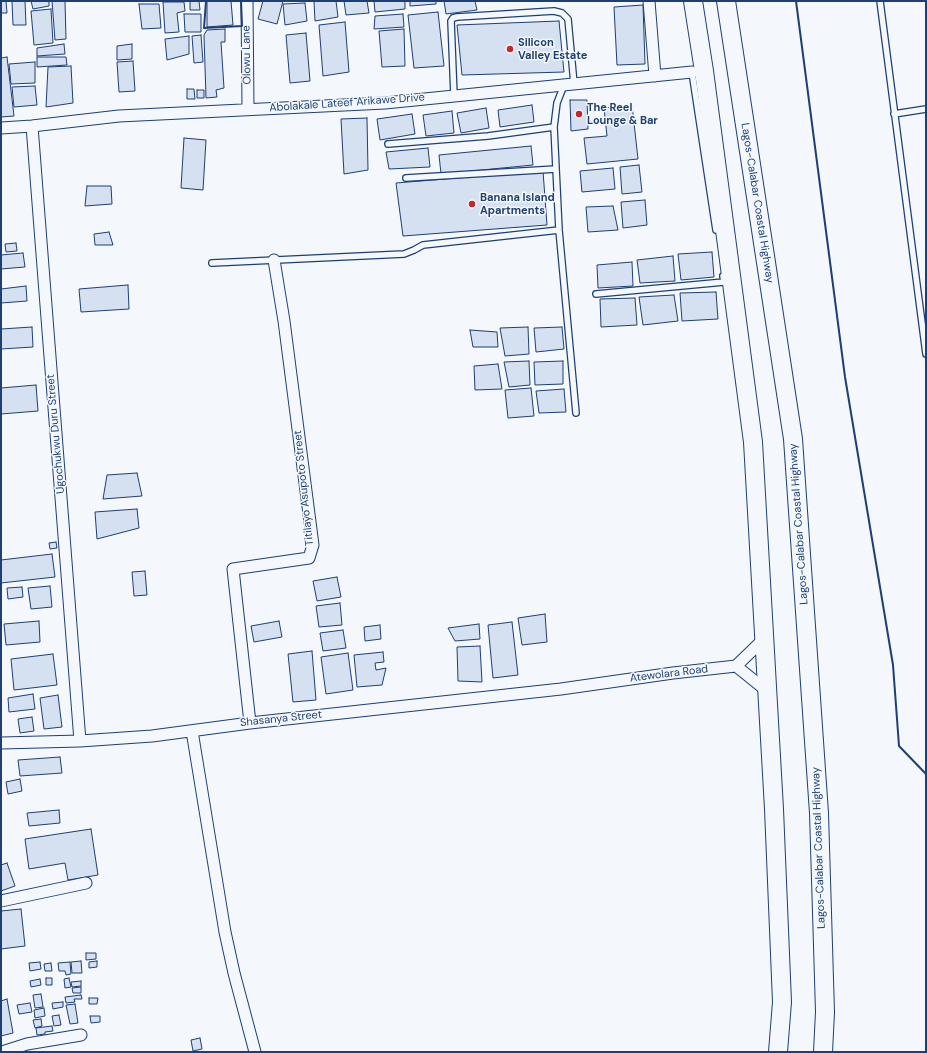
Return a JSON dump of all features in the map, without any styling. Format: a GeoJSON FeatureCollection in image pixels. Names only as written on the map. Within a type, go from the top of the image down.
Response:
{"type":"FeatureCollection","features":[{"type":"Feature","properties":{"kind":"highway"},"geometry":{"type":"LineString","coordinates":[[693,1],[704,71],[753,442],[774,809],[782,1002],[778,1052]]}},
{"type":"Feature","properties":{"kind":"highway","name":"Lagos-Calabar Coastal Highway"},"geometry":{"type":"LineString","coordinates":[[726,1],[793,439],[819,813],[825,1012],[823,1052]]}},
{"type":"Feature","properties":{"kind":"street","name":"Olowu Lane"},"geometry":{"type":"LineString","coordinates":[[247,1],[248,109]]}},
{"type":"Feature","properties":{"kind":"street"},"geometry":{"type":"LineString","coordinates":[[649,1],[655,76]]}},
{"type":"Feature","properties":{"kind":"street","name":"Abolakale Lateef Arikawe Drive"},"geometry":{"type":"LineString","coordinates":[[1,128],[119,116],[385,103],[692,72]]}},
{"type":"Feature","properties":{"kind":"street","name":"Ugochukwu Duru Street"},"geometry":{"type":"LineString","coordinates":[[32,126],[80,740]]}},
{"type":"Feature","properties":{"kind":"street","name":"Titilayo Asupoto Street"},"geometry":{"type":"LineString","coordinates":[[250,723],[233,569],[309,558],[313,545],[284,321],[274,260]]}},
{"type":"Feature","properties":{"kind":"street"},"geometry":{"type":"LineString","coordinates":[[764,640],[736,666],[767,691]]}},
{"type":"Feature","properties":{"kind":"street","name":"Atewolara Road"},"geometry":{"type":"LineString","coordinates":[[561,689],[673,673],[736,666]]}},
{"type":"Feature","properties":{"kind":"street","name":"Shasanya Street"},"geometry":{"type":"LineString","coordinates":[[1,743],[152,736],[250,723],[561,689]]}},
{"type":"Feature","properties":{"kind":"street"},"geometry":{"type":"LineString","coordinates":[[192,730],[225,932],[255,1052]]}},
{"type":"Feature","properties":{"kind":"street"},"geometry":{"type":"LineString","coordinates":[[1,901],[86,883]]}},
{"type":"Feature","properties":{"kind":"street"},"geometry":{"type":"LineString","coordinates":[[2,1052],[27,1044],[81,1035]]}},
{"type":"Feature","properties":{"kind":"lane"},"geometry":{"type":"LineString","coordinates":[[880,1],[926,354]]}},
{"type":"Feature","properties":{"kind":"lane"},"geometry":{"type":"LineString","coordinates":[[454,96],[451,22],[453,18],[554,11],[562,13],[568,19],[569,85],[557,103],[554,127],[560,230],[576,413]]}},
{"type":"Feature","properties":{"kind":"lane"},"geometry":{"type":"LineString","coordinates":[[692,72],[717,235]]}},
{"type":"Feature","properties":{"kind":"lane"},"geometry":{"type":"LineString","coordinates":[[894,114],[926,109]]}},
{"type":"Feature","properties":{"kind":"lane"},"geometry":{"type":"LineString","coordinates":[[388,144],[488,136],[554,127]]}},
{"type":"Feature","properties":{"kind":"lane"},"geometry":{"type":"LineString","coordinates":[[406,178],[556,168]]}},
{"type":"Feature","properties":{"kind":"lane"},"geometry":{"type":"LineString","coordinates":[[212,262],[404,254],[423,245],[560,230]]}},
{"type":"Feature","properties":{"kind":"lane"},"geometry":{"type":"LineString","coordinates":[[596,294],[724,282],[722,267]]}},
{"type":"Feature","properties":{"kind":"building"},"geometry":{"type":"Polygon","coordinates":[[[1,1],[6,1],[7,13],[1,13],[1,1]]]}},
{"type":"Feature","properties":{"kind":"building"},"geometry":{"type":"Polygon","coordinates":[[[12,1],[25,1],[26,25],[13,25],[12,1]]]}},
{"type":"Feature","properties":{"kind":"building"},"geometry":{"type":"Polygon","coordinates":[[[31,1],[49,1],[49,6],[33,9],[31,1]]]}},
{"type":"Feature","properties":{"kind":"building"},"geometry":{"type":"Polygon","coordinates":[[[52,1],[65,1],[66,39],[55,40],[52,1]]]}},
{"type":"Feature","properties":{"kind":"building"},"geometry":{"type":"Polygon","coordinates":[[[190,1],[199,1],[200,10],[190,10],[190,1]]]}},
{"type":"Feature","properties":{"kind":"building"},"geometry":{"type":"Polygon","coordinates":[[[207,1],[231,1],[233,25],[207,27],[207,1]]]}},
{"type":"Feature","properties":{"kind":"building"},"geometry":{"type":"Polygon","coordinates":[[[263,1],[283,1],[277,24],[258,19],[263,1]]]}},
{"type":"Feature","properties":{"kind":"building"},"geometry":{"type":"Polygon","coordinates":[[[314,1],[336,1],[338,17],[315,21],[314,1]]]}},
{"type":"Feature","properties":{"kind":"building"},"geometry":{"type":"Polygon","coordinates":[[[344,1],[367,1],[369,13],[346,15],[344,1]]]}},
{"type":"Feature","properties":{"kind":"building"},"geometry":{"type":"Polygon","coordinates":[[[374,1],[405,1],[405,9],[375,12],[374,1]]]}},
{"type":"Feature","properties":{"kind":"building"},"geometry":{"type":"Polygon","coordinates":[[[410,1],[436,1],[436,4],[410,6],[410,1]]]}},
{"type":"Feature","properties":{"kind":"building"},"geometry":{"type":"Polygon","coordinates":[[[444,1],[475,1],[477,10],[446,14],[444,1]]]}},
{"type":"Feature","properties":{"kind":"building"},"geometry":{"type":"Polygon","coordinates":[[[163,2],[184,2],[185,11],[177,13],[179,32],[165,33],[163,2]]]}},
{"type":"Feature","properties":{"kind":"building"},"geometry":{"type":"Polygon","coordinates":[[[305,3],[307,21],[285,25],[283,4],[305,3]]]}},
{"type":"Feature","properties":{"kind":"building"},"geometry":{"type":"Polygon","coordinates":[[[139,4],[159,4],[161,28],[142,29],[139,4]]]}},
{"type":"Feature","properties":{"kind":"building"},"geometry":{"type":"Polygon","coordinates":[[[643,5],[645,64],[617,65],[614,7],[643,5]]]}},
{"type":"Feature","properties":{"kind":"building"},"geometry":{"type":"Polygon","coordinates":[[[51,9],[53,43],[34,45],[31,11],[51,9]]]}},
{"type":"Feature","properties":{"kind":"building"},"geometry":{"type":"Polygon","coordinates":[[[438,12],[444,66],[414,68],[408,15],[438,12]]]}},
{"type":"Feature","properties":{"kind":"building"},"geometry":{"type":"Polygon","coordinates":[[[184,14],[201,14],[201,32],[185,32],[184,14]]]}},
{"type":"Feature","properties":{"kind":"building"},"geometry":{"type":"Polygon","coordinates":[[[403,14],[404,27],[374,29],[375,16],[403,14]]]}},
{"type":"Feature","properties":{"kind":"building","name":"Silicon Valley Estate"},"geometry":{"type":"Polygon","coordinates":[[[559,21],[564,72],[462,75],[457,25],[559,21]]]}},
{"type":"Feature","properties":{"kind":"building"},"geometry":{"type":"Polygon","coordinates":[[[345,22],[349,72],[323,76],[319,25],[345,22]]]}},
{"type":"Feature","properties":{"kind":"building"},"geometry":{"type":"Polygon","coordinates":[[[225,29],[225,42],[221,42],[224,88],[216,90],[217,97],[206,98],[204,35],[207,30],[225,29]]]}},
{"type":"Feature","properties":{"kind":"building"},"geometry":{"type":"Polygon","coordinates":[[[404,29],[405,66],[382,67],[379,31],[404,29]]]}},
{"type":"Feature","properties":{"kind":"building"},"geometry":{"type":"Polygon","coordinates":[[[306,33],[310,81],[290,83],[286,35],[306,33]]]}},
{"type":"Feature","properties":{"kind":"building"},"geometry":{"type":"Polygon","coordinates":[[[201,35],[203,62],[194,63],[192,36],[201,35]]]}},
{"type":"Feature","properties":{"kind":"building"},"geometry":{"type":"Polygon","coordinates":[[[189,36],[189,54],[167,60],[165,39],[189,36]]]}},
{"type":"Feature","properties":{"kind":"building"},"geometry":{"type":"Polygon","coordinates":[[[64,44],[65,54],[37,56],[37,48],[64,44]]]}},
{"type":"Feature","properties":{"kind":"building"},"geometry":{"type":"Polygon","coordinates":[[[132,44],[132,59],[117,60],[117,46],[132,44]]]}},
{"type":"Feature","properties":{"kind":"building"},"geometry":{"type":"Polygon","coordinates":[[[7,57],[14,116],[1,117],[1,58],[7,57]]]}},
{"type":"Feature","properties":{"kind":"building"},"geometry":{"type":"Polygon","coordinates":[[[37,57],[66,57],[67,65],[37,67],[37,57]]]}},
{"type":"Feature","properties":{"kind":"building"},"geometry":{"type":"Polygon","coordinates":[[[133,61],[135,91],[119,92],[117,62],[133,61]]]}},
{"type":"Feature","properties":{"kind":"building"},"geometry":{"type":"Polygon","coordinates":[[[35,62],[35,83],[11,84],[9,64],[35,62]]]}},
{"type":"Feature","properties":{"kind":"building"},"geometry":{"type":"Polygon","coordinates":[[[71,66],[73,103],[46,107],[48,67],[71,66]]]}},
{"type":"Feature","properties":{"kind":"building"},"geometry":{"type":"Polygon","coordinates":[[[35,86],[37,105],[14,107],[12,87],[35,86]]]}},
{"type":"Feature","properties":{"kind":"building"},"geometry":{"type":"Polygon","coordinates":[[[187,89],[194,89],[195,99],[187,99],[187,89]]]}},
{"type":"Feature","properties":{"kind":"building"},"geometry":{"type":"Polygon","coordinates":[[[197,90],[204,90],[204,98],[197,98],[197,90]]]}},
{"type":"Feature","properties":{"kind":"building","name":"The Reel Lounge & Bar"},"geometry":{"type":"Polygon","coordinates":[[[570,100],[587,100],[588,129],[571,131],[570,100]]]}},
{"type":"Feature","properties":{"kind":"building"},"geometry":{"type":"Polygon","coordinates":[[[532,105],[534,122],[500,127],[498,110],[532,105]]]}},
{"type":"Feature","properties":{"kind":"building"},"geometry":{"type":"Polygon","coordinates":[[[632,105],[638,159],[587,164],[584,138],[607,136],[604,108],[632,105]]]}},
{"type":"Feature","properties":{"kind":"building"},"geometry":{"type":"Polygon","coordinates":[[[486,108],[489,128],[461,133],[457,113],[486,108]]]}},
{"type":"Feature","properties":{"kind":"building"},"geometry":{"type":"Polygon","coordinates":[[[452,111],[454,133],[426,136],[423,115],[452,111]]]}},
{"type":"Feature","properties":{"kind":"building"},"geometry":{"type":"Polygon","coordinates":[[[412,114],[415,134],[380,140],[377,119],[412,114]]]}},
{"type":"Feature","properties":{"kind":"building"},"geometry":{"type":"Polygon","coordinates":[[[367,118],[368,170],[344,174],[341,119],[367,118]]]}},
{"type":"Feature","properties":{"kind":"building"},"geometry":{"type":"Polygon","coordinates":[[[184,138],[206,140],[203,190],[181,188],[184,138]]]}},
{"type":"Feature","properties":{"kind":"building"},"geometry":{"type":"Polygon","coordinates":[[[531,146],[533,165],[441,174],[439,155],[531,146]]]}},
{"type":"Feature","properties":{"kind":"building"},"geometry":{"type":"Polygon","coordinates":[[[428,148],[430,167],[389,169],[386,152],[428,148]]]}},
{"type":"Feature","properties":{"kind":"building"},"geometry":{"type":"Polygon","coordinates":[[[639,165],[642,192],[622,194],[620,167],[639,165]]]}},
{"type":"Feature","properties":{"kind":"building"},"geometry":{"type":"Polygon","coordinates":[[[613,168],[615,189],[582,192],[580,171],[613,168]]]}},
{"type":"Feature","properties":{"kind":"building","name":"Banana Island Apartments"},"geometry":{"type":"Polygon","coordinates":[[[543,171],[547,225],[403,236],[396,183],[543,171]]]}},
{"type":"Feature","properties":{"kind":"building"},"geometry":{"type":"Polygon","coordinates":[[[87,186],[111,186],[112,204],[85,206],[87,186]]]}},
{"type":"Feature","properties":{"kind":"building"},"geometry":{"type":"Polygon","coordinates":[[[645,200],[647,225],[623,228],[621,202],[645,200]]]}},
{"type":"Feature","properties":{"kind":"building"},"geometry":{"type":"Polygon","coordinates":[[[613,206],[618,230],[588,232],[586,207],[613,206]]]}},
{"type":"Feature","properties":{"kind":"building"},"geometry":{"type":"Polygon","coordinates":[[[109,232],[113,245],[95,245],[94,234],[109,232]]]}},
{"type":"Feature","properties":{"kind":"building"},"geometry":{"type":"Polygon","coordinates":[[[16,243],[17,251],[6,252],[5,244],[16,243]]]}},
{"type":"Feature","properties":{"kind":"building"},"geometry":{"type":"Polygon","coordinates":[[[712,252],[714,277],[681,280],[678,254],[712,252]]]}},
{"type":"Feature","properties":{"kind":"building"},"geometry":{"type":"Polygon","coordinates":[[[23,253],[25,267],[1,269],[1,255],[23,253]]]}},
{"type":"Feature","properties":{"kind":"building"},"geometry":{"type":"Polygon","coordinates":[[[673,256],[675,281],[640,283],[637,260],[673,256]]]}},
{"type":"Feature","properties":{"kind":"building"},"geometry":{"type":"Polygon","coordinates":[[[632,262],[633,286],[598,288],[597,265],[632,262]]]}},
{"type":"Feature","properties":{"kind":"building"},"geometry":{"type":"Polygon","coordinates":[[[128,285],[129,309],[81,312],[79,289],[128,285]]]}},
{"type":"Feature","properties":{"kind":"building"},"geometry":{"type":"Polygon","coordinates":[[[26,286],[27,301],[1,303],[1,289],[26,286]]]}},
{"type":"Feature","properties":{"kind":"building"},"geometry":{"type":"Polygon","coordinates":[[[716,292],[718,319],[682,321],[680,293],[716,292]]]}},
{"type":"Feature","properties":{"kind":"building"},"geometry":{"type":"Polygon","coordinates":[[[674,295],[678,321],[643,325],[639,297],[674,295]]]}},
{"type":"Feature","properties":{"kind":"building"},"geometry":{"type":"Polygon","coordinates":[[[635,298],[637,325],[601,327],[600,299],[635,298]]]}},
{"type":"Feature","properties":{"kind":"building"},"geometry":{"type":"Polygon","coordinates":[[[32,327],[33,347],[1,349],[1,329],[32,327]]]}},
{"type":"Feature","properties":{"kind":"building"},"geometry":{"type":"Polygon","coordinates":[[[528,327],[529,354],[505,356],[500,328],[528,327]]]}},
{"type":"Feature","properties":{"kind":"building"},"geometry":{"type":"Polygon","coordinates":[[[562,327],[564,349],[536,352],[534,328],[562,327]]]}},
{"type":"Feature","properties":{"kind":"building"},"geometry":{"type":"Polygon","coordinates":[[[470,330],[497,332],[498,347],[473,347],[470,330]]]}},
{"type":"Feature","properties":{"kind":"building"},"geometry":{"type":"Polygon","coordinates":[[[529,361],[530,385],[509,387],[504,362],[529,361]]]}},
{"type":"Feature","properties":{"kind":"building"},"geometry":{"type":"Polygon","coordinates":[[[563,361],[563,384],[535,385],[534,362],[563,361]]]}},
{"type":"Feature","properties":{"kind":"building"},"geometry":{"type":"Polygon","coordinates":[[[498,364],[502,389],[475,390],[474,366],[498,364]]]}},
{"type":"Feature","properties":{"kind":"building"},"geometry":{"type":"Polygon","coordinates":[[[36,385],[38,411],[1,414],[1,388],[36,385]]]}},
{"type":"Feature","properties":{"kind":"building"},"geometry":{"type":"Polygon","coordinates":[[[531,388],[534,416],[508,418],[505,390],[531,388]]]}},
{"type":"Feature","properties":{"kind":"building"},"geometry":{"type":"Polygon","coordinates":[[[564,389],[566,412],[539,413],[536,391],[564,389]]]}},
{"type":"Feature","properties":{"kind":"building"},"geometry":{"type":"Polygon","coordinates":[[[137,473],[142,496],[103,499],[107,475],[137,473]]]}},
{"type":"Feature","properties":{"kind":"building"},"geometry":{"type":"Polygon","coordinates":[[[137,509],[139,528],[97,539],[95,512],[137,509]]]}},
{"type":"Feature","properties":{"kind":"building"},"geometry":{"type":"Polygon","coordinates":[[[56,542],[57,548],[50,549],[49,543],[56,542]]]}},
{"type":"Feature","properties":{"kind":"building"},"geometry":{"type":"Polygon","coordinates":[[[52,554],[55,577],[1,583],[1,560],[52,554]]]}},
{"type":"Feature","properties":{"kind":"building"},"geometry":{"type":"Polygon","coordinates":[[[145,571],[147,595],[134,596],[132,572],[145,571]]]}},
{"type":"Feature","properties":{"kind":"building"},"geometry":{"type":"Polygon","coordinates":[[[337,577],[341,597],[317,601],[313,581],[337,577]]]}},
{"type":"Feature","properties":{"kind":"building"},"geometry":{"type":"Polygon","coordinates":[[[50,586],[52,607],[31,609],[28,588],[50,586]]]}},
{"type":"Feature","properties":{"kind":"building"},"geometry":{"type":"Polygon","coordinates":[[[22,587],[23,597],[8,599],[7,588],[22,587]]]}},
{"type":"Feature","properties":{"kind":"building"},"geometry":{"type":"Polygon","coordinates":[[[340,603],[342,625],[319,627],[316,606],[340,603]]]}},
{"type":"Feature","properties":{"kind":"building"},"geometry":{"type":"Polygon","coordinates":[[[545,614],[547,642],[522,645],[518,618],[545,614]]]}},
{"type":"Feature","properties":{"kind":"building"},"geometry":{"type":"Polygon","coordinates":[[[39,621],[40,642],[6,645],[4,624],[39,621]]]}},
{"type":"Feature","properties":{"kind":"building"},"geometry":{"type":"Polygon","coordinates":[[[279,621],[282,637],[254,642],[251,626],[279,621]]]}},
{"type":"Feature","properties":{"kind":"building"},"geometry":{"type":"Polygon","coordinates":[[[512,622],[518,675],[493,678],[488,625],[512,622]]]}},
{"type":"Feature","properties":{"kind":"building"},"geometry":{"type":"Polygon","coordinates":[[[479,624],[480,639],[455,641],[448,628],[479,624]]]}},
{"type":"Feature","properties":{"kind":"building"},"geometry":{"type":"Polygon","coordinates":[[[380,625],[381,639],[365,641],[364,627],[380,625]]]}},
{"type":"Feature","properties":{"kind":"building"},"geometry":{"type":"Polygon","coordinates":[[[343,630],[346,648],[323,651],[320,633],[343,630]]]}},
{"type":"Feature","properties":{"kind":"building"},"geometry":{"type":"Polygon","coordinates":[[[480,646],[482,682],[458,681],[457,647],[480,646]]]}},
{"type":"Feature","properties":{"kind":"building"},"geometry":{"type":"Polygon","coordinates":[[[312,651],[316,700],[293,702],[288,654],[312,651]]]}},
{"type":"Feature","properties":{"kind":"building"},"geometry":{"type":"Polygon","coordinates":[[[383,652],[384,662],[375,663],[376,670],[386,668],[382,685],[357,687],[354,655],[383,652]]]}},
{"type":"Feature","properties":{"kind":"building"},"geometry":{"type":"Polygon","coordinates":[[[348,653],[353,690],[326,694],[321,657],[348,653]]]}},
{"type":"Feature","properties":{"kind":"building"},"geometry":{"type":"Polygon","coordinates":[[[53,654],[57,685],[14,690],[11,659],[53,654]]]}},
{"type":"Feature","properties":{"kind":"building"},"geometry":{"type":"Polygon","coordinates":[[[33,694],[35,709],[9,712],[8,698],[33,694]]]}},
{"type":"Feature","properties":{"kind":"building"},"geometry":{"type":"Polygon","coordinates":[[[58,695],[62,727],[44,729],[40,698],[58,695]]]}},
{"type":"Feature","properties":{"kind":"building"},"geometry":{"type":"Polygon","coordinates":[[[32,717],[34,731],[20,733],[18,719],[32,717]]]}},
{"type":"Feature","properties":{"kind":"building"},"geometry":{"type":"Polygon","coordinates":[[[60,757],[62,773],[20,776],[18,760],[60,757]]]}},
{"type":"Feature","properties":{"kind":"building"},"geometry":{"type":"Polygon","coordinates":[[[20,779],[22,791],[8,794],[6,782],[20,779]]]}},
{"type":"Feature","properties":{"kind":"building"},"geometry":{"type":"Polygon","coordinates":[[[59,810],[60,823],[29,826],[27,813],[59,810]]]}},
{"type":"Feature","properties":{"kind":"building"},"geometry":{"type":"Polygon","coordinates":[[[91,829],[98,875],[68,880],[65,863],[29,869],[25,839],[91,829]]]}},
{"type":"Feature","properties":{"kind":"building"},"geometry":{"type":"Polygon","coordinates":[[[7,863],[15,886],[1,891],[1,865],[7,863]]]}},
{"type":"Feature","properties":{"kind":"building"},"geometry":{"type":"Polygon","coordinates":[[[21,909],[25,946],[1,949],[1,911],[21,909]]]}},
{"type":"Feature","properties":{"kind":"building"},"geometry":{"type":"Polygon","coordinates":[[[86,953],[96,953],[96,959],[86,960],[86,953]]]}},
{"type":"Feature","properties":{"kind":"building"},"geometry":{"type":"Polygon","coordinates":[[[81,961],[82,973],[72,973],[71,962],[81,961]]]}},
{"type":"Feature","properties":{"kind":"building"},"geometry":{"type":"Polygon","coordinates":[[[97,961],[97,967],[89,968],[89,962],[97,961]]]}},
{"type":"Feature","properties":{"kind":"building"},"geometry":{"type":"Polygon","coordinates":[[[40,962],[41,969],[30,971],[29,963],[40,962]]]}},
{"type":"Feature","properties":{"kind":"building"},"geometry":{"type":"Polygon","coordinates":[[[70,962],[71,974],[66,975],[65,971],[59,971],[58,963],[70,962]]]}},
{"type":"Feature","properties":{"kind":"building"},"geometry":{"type":"Polygon","coordinates":[[[51,963],[52,971],[45,971],[44,964],[51,963]]]}},
{"type":"Feature","properties":{"kind":"building"},"geometry":{"type":"Polygon","coordinates":[[[46,978],[52,978],[52,985],[46,985],[46,978]]]}},
{"type":"Feature","properties":{"kind":"building"},"geometry":{"type":"Polygon","coordinates":[[[69,978],[71,987],[65,988],[64,979],[69,978]]]}},
{"type":"Feature","properties":{"kind":"building"},"geometry":{"type":"Polygon","coordinates":[[[40,979],[41,985],[31,987],[30,981],[40,979]]]}},
{"type":"Feature","properties":{"kind":"building"},"geometry":{"type":"Polygon","coordinates":[[[81,981],[81,986],[72,987],[71,982],[81,981]]]}},
{"type":"Feature","properties":{"kind":"building"},"geometry":{"type":"Polygon","coordinates":[[[81,987],[81,993],[73,993],[72,988],[81,987]]]}},
{"type":"Feature","properties":{"kind":"building"},"geometry":{"type":"Polygon","coordinates":[[[41,994],[43,1007],[35,1008],[33,995],[41,994]]]}},
{"type":"Feature","properties":{"kind":"building"},"geometry":{"type":"Polygon","coordinates":[[[81,995],[82,999],[74,999],[75,1002],[66,1003],[65,997],[81,995]]]}},
{"type":"Feature","properties":{"kind":"building"},"geometry":{"type":"Polygon","coordinates":[[[89,998],[98,998],[97,1004],[89,1004],[89,998]]]}},
{"type":"Feature","properties":{"kind":"building"},"geometry":{"type":"Polygon","coordinates":[[[7,999],[13,1033],[1,1036],[1,1001],[7,999]]]}},
{"type":"Feature","properties":{"kind":"building"},"geometry":{"type":"Polygon","coordinates":[[[63,1002],[63,1007],[53,1009],[52,1003],[63,1002]]]}},
{"type":"Feature","properties":{"kind":"building"},"geometry":{"type":"Polygon","coordinates":[[[30,1003],[32,1012],[19,1014],[17,1005],[30,1003]]]}},
{"type":"Feature","properties":{"kind":"building"},"geometry":{"type":"Polygon","coordinates":[[[75,1004],[78,1023],[70,1024],[66,1005],[75,1004]]]}},
{"type":"Feature","properties":{"kind":"building"},"geometry":{"type":"Polygon","coordinates":[[[44,1008],[45,1016],[35,1018],[34,1010],[44,1008]]]}},
{"type":"Feature","properties":{"kind":"building"},"geometry":{"type":"Polygon","coordinates":[[[59,1015],[61,1025],[54,1026],[52,1016],[59,1015]]]}},
{"type":"Feature","properties":{"kind":"building"},"geometry":{"type":"Polygon","coordinates":[[[90,1016],[100,1016],[100,1022],[91,1023],[90,1016]]]}},
{"type":"Feature","properties":{"kind":"building"},"geometry":{"type":"Polygon","coordinates":[[[41,1019],[42,1026],[35,1028],[33,1020],[41,1019]]]}},
{"type":"Feature","properties":{"kind":"building"},"geometry":{"type":"Polygon","coordinates":[[[52,1026],[53,1031],[37,1035],[36,1028],[52,1026]]]}},
{"type":"Feature","properties":{"kind":"building"},"geometry":{"type":"Polygon","coordinates":[[[200,1038],[202,1049],[193,1051],[191,1040],[200,1038]]]}},
{"type":"Feature","properties":{"kind":"wall"},"geometry":{"type":"LineString","coordinates":[[206,1],[204,28],[242,26],[241,1]]}},
{"type":"Feature","properties":{"kind":"wall"},"geometry":{"type":"LineString","coordinates":[[796,1],[845,377],[893,665],[899,746],[926,774]]}},
{"type":"Feature","properties":{"kind":"place","name":"Silicon Valley Estate"},"geometry":{"type":"Point","coordinates":[510,49]}},
{"type":"Feature","properties":{"kind":"place","name":"The Reel Lounge & Bar"},"geometry":{"type":"Point","coordinates":[579,114]}},
{"type":"Feature","properties":{"kind":"place","name":"Banana Island Apartments"},"geometry":{"type":"Point","coordinates":[472,204]}}]}
